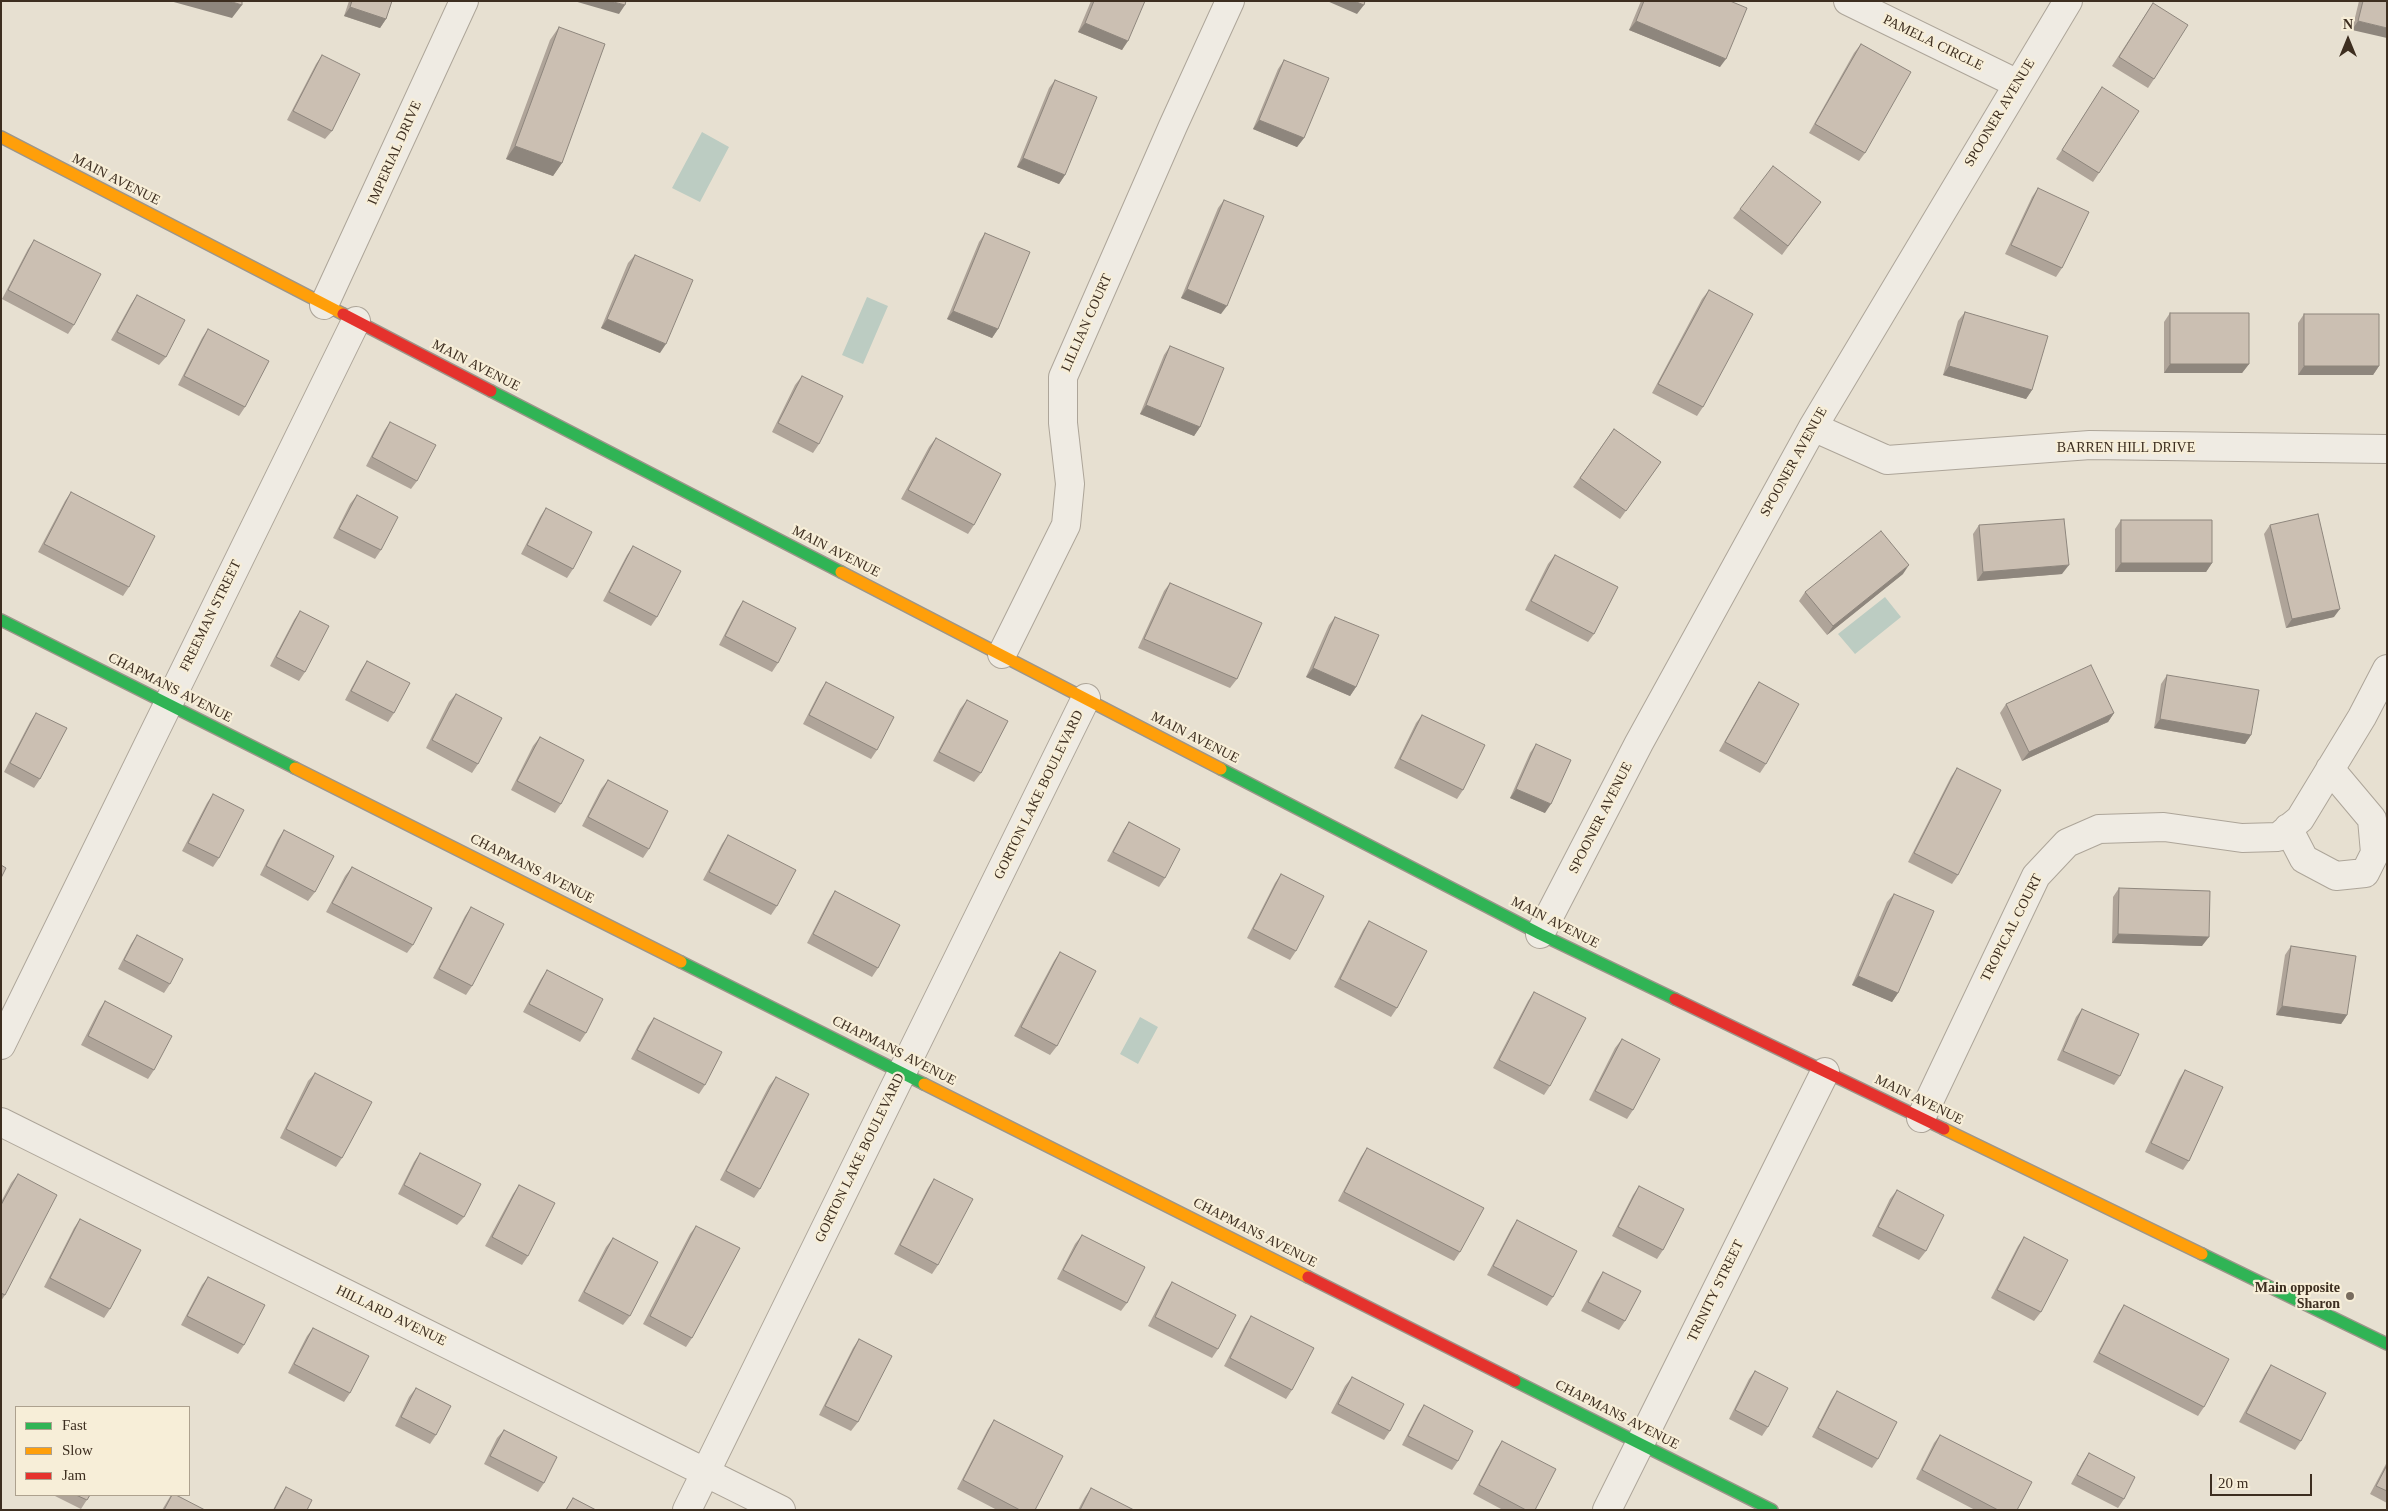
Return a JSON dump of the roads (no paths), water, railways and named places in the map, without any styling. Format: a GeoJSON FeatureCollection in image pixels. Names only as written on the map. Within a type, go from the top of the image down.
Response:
{"type":"FeatureCollection","features":[{"type":"Feature","properties":{"kind":"main road","name":"MAIN AVENUE"},"geometry":{"type":"LineString","coordinates":[[1,137],[1540,934],[2387,1344]]}},
{"type":"Feature","properties":{"kind":"main road","name":"CHAPMANS AVENUE"},"geometry":{"type":"LineString","coordinates":[[1,620],[1772,1510]]}},
{"type":"Feature","properties":{"kind":"street","name":"IMPERIAL DRIVE"},"geometry":{"type":"LineString","coordinates":[[324,305],[464,1]]}},
{"type":"Feature","properties":{"kind":"street","name":"LILLIAN COURT"},"geometry":{"type":"LineString","coordinates":[[1002,654],[1066,525],[1070,484],[1063,423],[1063,377],[1230,1]]}},
{"type":"Feature","properties":{"kind":"street","name":"PAMELA CIRCLE"},"geometry":{"type":"LineString","coordinates":[[1848,1],[2018,84]]}},
{"type":"Feature","properties":{"kind":"street","name":"SPOONER AVENUE"},"geometry":{"type":"LineString","coordinates":[[1540,934],[1639,743],[1813,427],[2068,1]]}},
{"type":"Feature","properties":{"kind":"street","name":"FREEMAN STREET"},"geometry":{"type":"LineString","coordinates":[[1,1045],[356,321]]}},
{"type":"Feature","properties":{"kind":"street","name":"BARREN HILL DRIVE"},"geometry":{"type":"LineString","coordinates":[[1813,427],[1887,460],[2090,445],[2387,449]]}},
{"type":"Feature","properties":{"kind":"street","name":"TROPICAL COURT"},"geometry":{"type":"LineString","coordinates":[[1921,1118],[2036,876],[2067,843],[2099,829],[2164,827],[2242,838],[2278,837],[2300,819],[2362,717],[2387,669]]}},
{"type":"Feature","properties":{"kind":"street","name":"GORTON LAKE BOULEVARD"},"geometry":{"type":"LineString","coordinates":[[687,1510],[1086,698]]}},
{"type":"Feature","properties":{"kind":"street"},"geometry":{"type":"LineString","coordinates":[[2288,828],[2304,859],[2336,876],[2366,873],[2375,853],[2372,819],[2330,769]]}},
{"type":"Feature","properties":{"kind":"street","name":"TRINITY STREET"},"geometry":{"type":"LineString","coordinates":[[1608,1510],[1825,1072]]}},
{"type":"Feature","properties":{"kind":"street","name":"HILLARD AVENUE"},"geometry":{"type":"LineString","coordinates":[[1,1122],[781,1510]]}},
{"type":"Feature","properties":{"kind":"place","name":"Main opposite Sharon"},"geometry":{"type":"Point","coordinates":[2350,1296]}}]}
